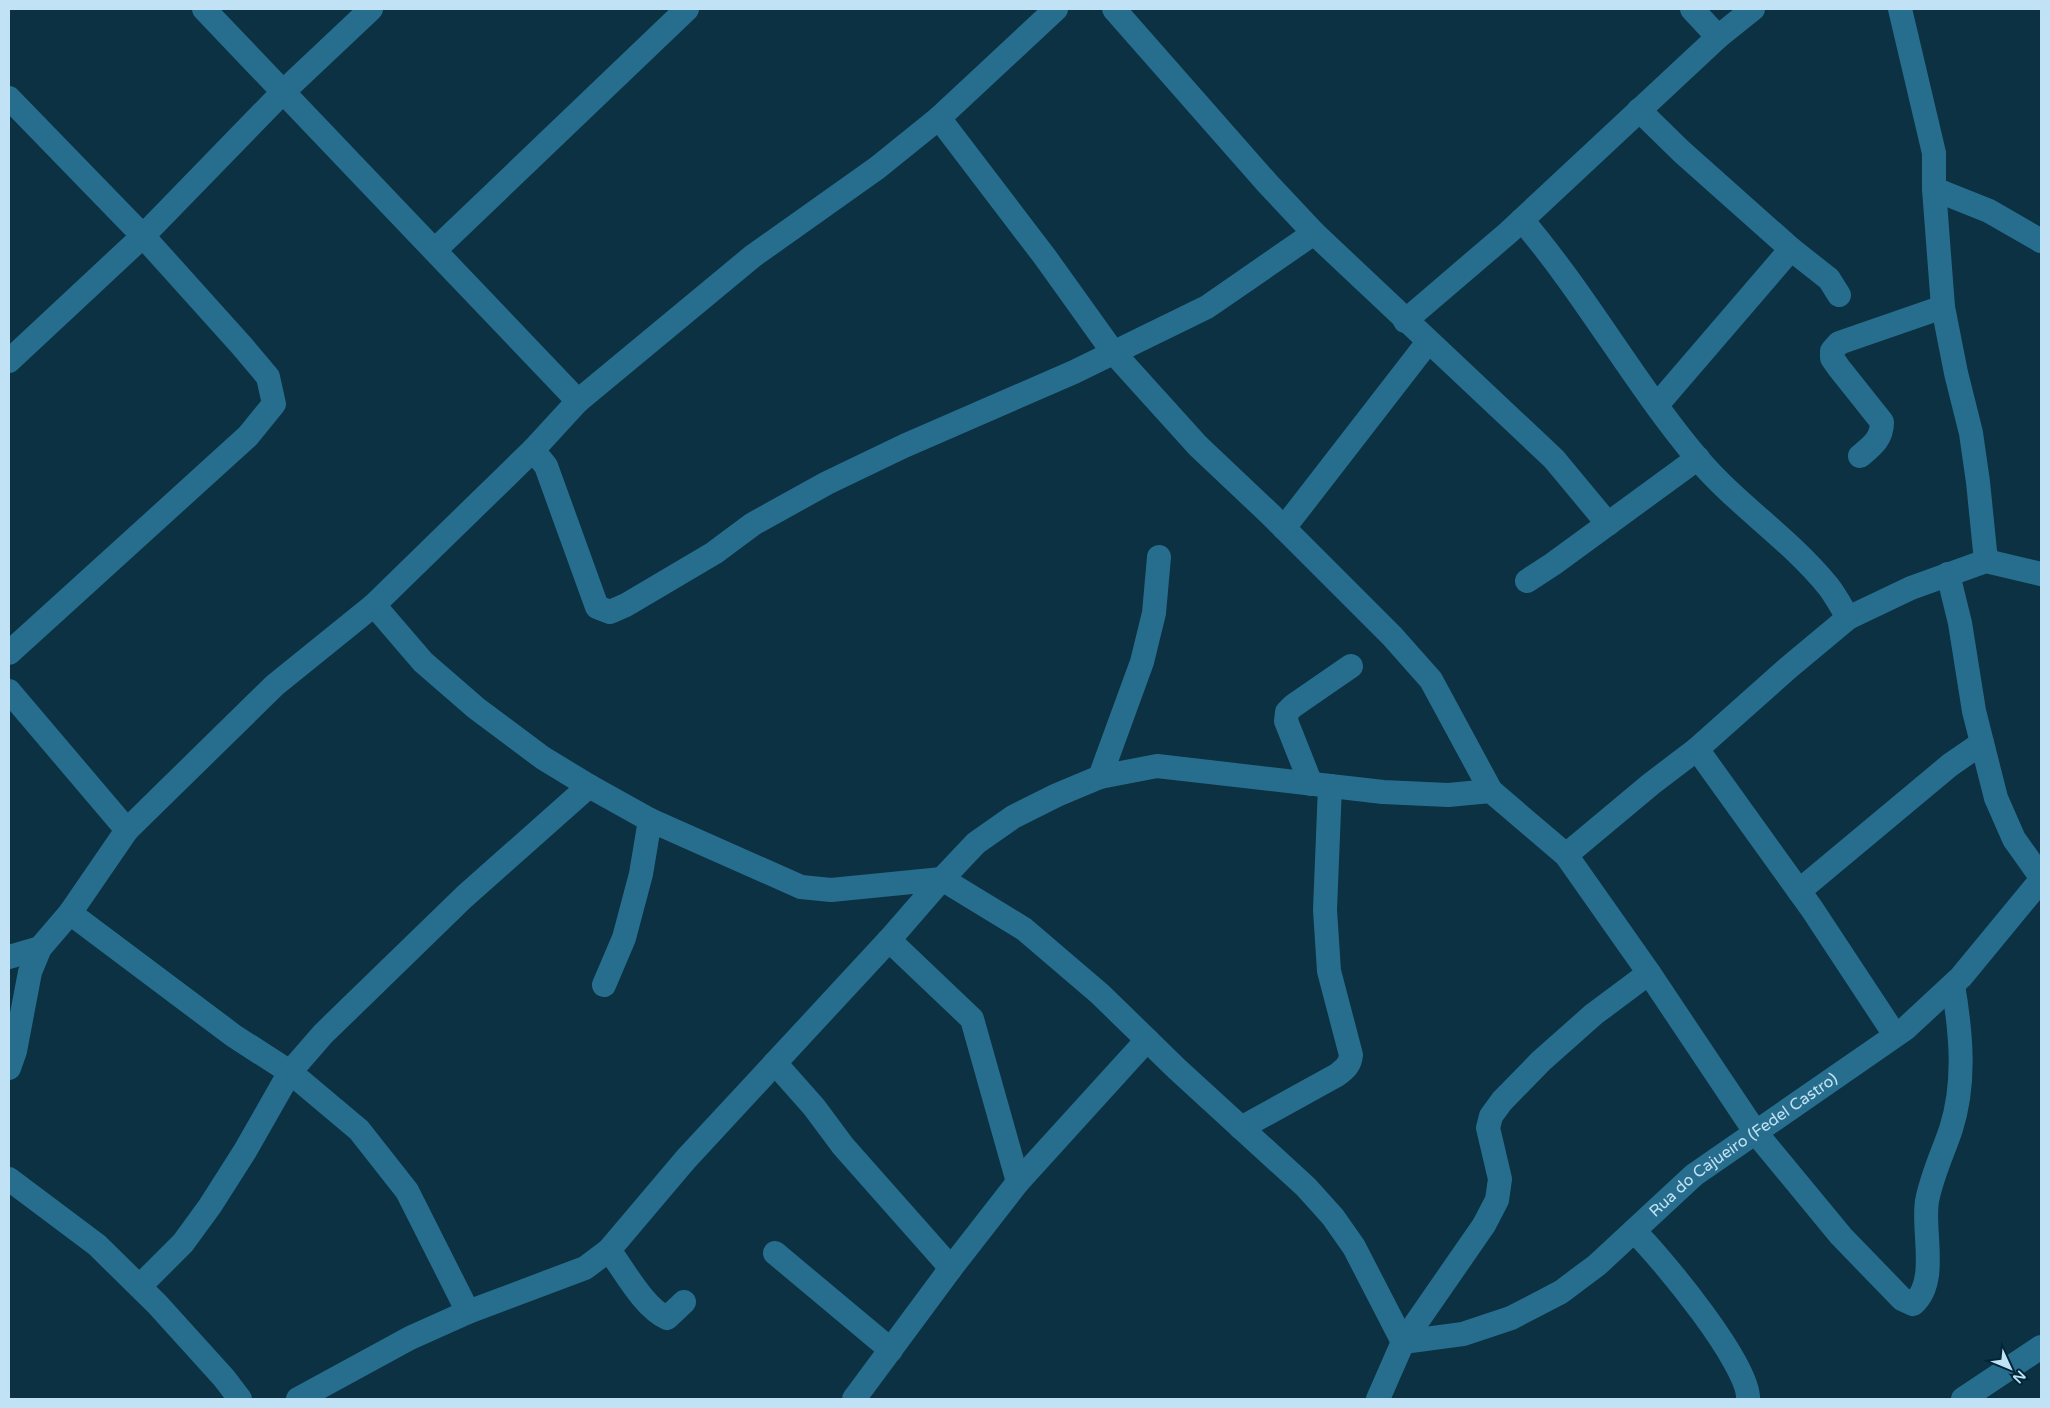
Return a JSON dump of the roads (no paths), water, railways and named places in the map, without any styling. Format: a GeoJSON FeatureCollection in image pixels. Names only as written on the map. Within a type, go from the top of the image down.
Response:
{"type":"FeatureCollection","features":[{"type":"Feature","properties":{"kind":"street"},"geometry":{"type":"LineString","coordinates":[[204,9],[578,401]]}},
{"type":"Feature","properties":{"kind":"street"},"geometry":{"type":"LineString","coordinates":[[9,361],[143,236],[284,91],[371,9]]}},
{"type":"Feature","properties":{"kind":"street"},"geometry":{"type":"LineString","coordinates":[[435,250],[687,9]]}},
{"type":"Feature","properties":{"kind":"street"},"geometry":{"type":"LineString","coordinates":[[9,1068],[15,1051],[30,972],[40,948],[70,913],[127,830],[275,685],[374,605],[533,450],[578,401],[753,256],[877,168],[939,118],[1056,9]]}},
{"type":"Feature","properties":{"kind":"street"},"geometry":{"type":"LineString","coordinates":[[1114,9],[1268,184],[1314,233],[1405,321],[1554,459],[1608,524]]}},
{"type":"Feature","properties":{"kind":"street"},"geometry":{"type":"LineString","coordinates":[[1692,9],[1718,37]]}},
{"type":"Feature","properties":{"kind":"street"},"geometry":{"type":"LineString","coordinates":[[1405,321],[1522,220],[1718,37],[1753,9]]}},
{"type":"Feature","properties":{"kind":"street"},"geometry":{"type":"LineString","coordinates":[[1900,9],[1934,153],[1934,189],[1943,307],[1956,373],[1971,433],[1986,561]]}},
{"type":"Feature","properties":{"kind":"street"},"geometry":{"type":"LineString","coordinates":[[9,98],[143,236],[268,377],[274,404],[248,436],[9,653]]}},
{"type":"Feature","properties":{"kind":"street"},"geometry":{"type":"LineString","coordinates":[[1639,110],[1682,152],[1791,249],[1830,279],[1839,296]]}},
{"type":"Feature","properties":{"kind":"street"},"geometry":{"type":"LineString","coordinates":[[939,118],[1045,257],[1114,352],[1198,446],[1284,528],[1392,636],[1431,680],[1491,791],[1566,855],[1756,1133],[1841,1236],[1902,1300],[1913,1304],[1920,1298],[1925,1285],[1928,1258],[1927,1203],[1935,1169],[1952,1128],[1958,1098],[1961,1060],[1960,1023],[1953,985]]}},
{"type":"Feature","properties":{"kind":"street"},"geometry":{"type":"LineString","coordinates":[[1934,189],[1989,211],[2041,240]]}},
{"type":"Feature","properties":{"kind":"street"},"geometry":{"type":"LineString","coordinates":[[1522,220],[1552,254],[1582,300],[1657,405],[1698,458],[1730,494],[1762,521],[1829,586],[1848,618]]}},
{"type":"Feature","properties":{"kind":"street"},"geometry":{"type":"LineString","coordinates":[[533,450],[546,466],[597,607],[610,612],[626,605],[714,553],[753,524],[827,483],[904,446],[1114,352],[1207,307],[1314,233]]}},
{"type":"Feature","properties":{"kind":"street"},"geometry":{"type":"LineString","coordinates":[[1657,405],[1791,249]]}},
{"type":"Feature","properties":{"kind":"street"},"geometry":{"type":"LineString","coordinates":[[1860,456],[1877,441],[1882,432],[1882,422],[1839,368],[1832,358],[1832,351],[1839,343],[1943,307]]}},
{"type":"Feature","properties":{"kind":"street"},"geometry":{"type":"LineString","coordinates":[[1284,528],[1428,342]]}},
{"type":"Feature","properties":{"kind":"street"},"geometry":{"type":"LineString","coordinates":[[1527,581],[1698,458]]}},
{"type":"Feature","properties":{"kind":"street"},"geometry":{"type":"LineString","coordinates":[[1100,777],[1142,662],[1154,612],[1158,557]]}},
{"type":"Feature","properties":{"kind":"street"},"geometry":{"type":"LineString","coordinates":[[1566,855],[1651,784],[1697,749],[1788,668],[1848,618],[1911,588],[1986,561],[2041,574]]}},
{"type":"Feature","properties":{"kind":"street"},"geometry":{"type":"LineString","coordinates":[[1948,574],[1960,623],[1974,711],[1996,798],[2014,840],[2041,879]]}},
{"type":"Feature","properties":{"kind":"street"},"geometry":{"type":"LineString","coordinates":[[374,605],[423,662],[476,708],[543,758],[650,820],[801,887],[831,890],[942,879],[1024,929],[1100,994],[1306,1187],[1333,1217],[1354,1248],[1403,1342]]}},
{"type":"Feature","properties":{"kind":"street"},"geometry":{"type":"LineString","coordinates":[[1241,1128],[1337,1075],[1347,1067],[1350,1061],[1351,1055],[1329,971],[1320,785],[1286,721],[1288,712],[1293,706],[1351,666]]}},
{"type":"Feature","properties":{"kind":"street"},"geometry":{"type":"LineString","coordinates":[[9,691],[127,830]]}},
{"type":"Feature","properties":{"kind":"street"},"geometry":{"type":"LineString","coordinates":[[1799,891],[1950,765],[1982,743]]}},
{"type":"Feature","properties":{"kind":"street"},"geometry":{"type":"LineString","coordinates":[[1697,749],[1799,891],[1895,1035]]}},
{"type":"Feature","properties":{"kind":"street"},"geometry":{"type":"LineString","coordinates":[[298,1399],[410,1338],[468,1312],[585,1268],[609,1250],[686,1159],[890,940],[942,879],[976,843],[1013,817],[1057,795],[1100,777],[1157,766],[1383,792],[1448,795],[1491,791]]}},
{"type":"Feature","properties":{"kind":"street"},"geometry":{"type":"LineString","coordinates":[[140,1286],[183,1243],[210,1206],[290,1072],[323,1034],[464,897],[589,786]]}},
{"type":"Feature","properties":{"kind":"street"},"geometry":{"type":"LineString","coordinates":[[604,985],[624,938],[641,874],[650,820]]}},
{"type":"Feature","properties":{"kind":"street","name":"Rua do Cajueiro (Fedel Castro)"},"geometry":{"type":"LineString","coordinates":[[1403,1342],[1464,1334],[1511,1318],[1561,1292],[1597,1265],[1694,1176],[1895,1035],[1961,977],[2041,879]]}},
{"type":"Feature","properties":{"kind":"street"},"geometry":{"type":"LineString","coordinates":[[70,913],[234,1036],[290,1072],[359,1130],[407,1192],[468,1312]]}},
{"type":"Feature","properties":{"kind":"street"},"geometry":{"type":"LineString","coordinates":[[890,940],[972,1019],[1018,1182]]}},
{"type":"Feature","properties":{"kind":"street"},"geometry":{"type":"LineString","coordinates":[[9,957],[40,948]]}},
{"type":"Feature","properties":{"kind":"street"},"geometry":{"type":"LineString","coordinates":[[1378,1399],[1403,1342],[1484,1225],[1497,1200],[1500,1178],[1488,1128],[1491,1116],[1502,1101],[1542,1061],[1588,1020],[1649,974]]}},
{"type":"Feature","properties":{"kind":"street"},"geometry":{"type":"LineString","coordinates":[[854,1399],[951,1268],[1018,1182],[1147,1040]]}},
{"type":"Feature","properties":{"kind":"street"},"geometry":{"type":"LineString","coordinates":[[775,1063],[814,1107],[843,1146],[951,1268]]}},
{"type":"Feature","properties":{"kind":"street"},"geometry":{"type":"LineString","coordinates":[[9,1179],[97,1245],[140,1286],[224,1378],[240,1399]]}},
{"type":"Feature","properties":{"kind":"street"},"geometry":{"type":"LineString","coordinates":[[1634,1231],[1654,1251],[1683,1286],[1713,1330],[1743,1378],[1749,1391],[1748,1399]]}},
{"type":"Feature","properties":{"kind":"street"},"geometry":{"type":"LineString","coordinates":[[609,1250],[649,1304],[659,1314],[667,1318],[684,1302]]}},
{"type":"Feature","properties":{"kind":"street"},"geometry":{"type":"LineString","coordinates":[[775,1253],[891,1350]]}},
{"type":"Feature","properties":{"kind":"street"},"geometry":{"type":"LineString","coordinates":[[1963,1399],[2041,1347]]}}]}
